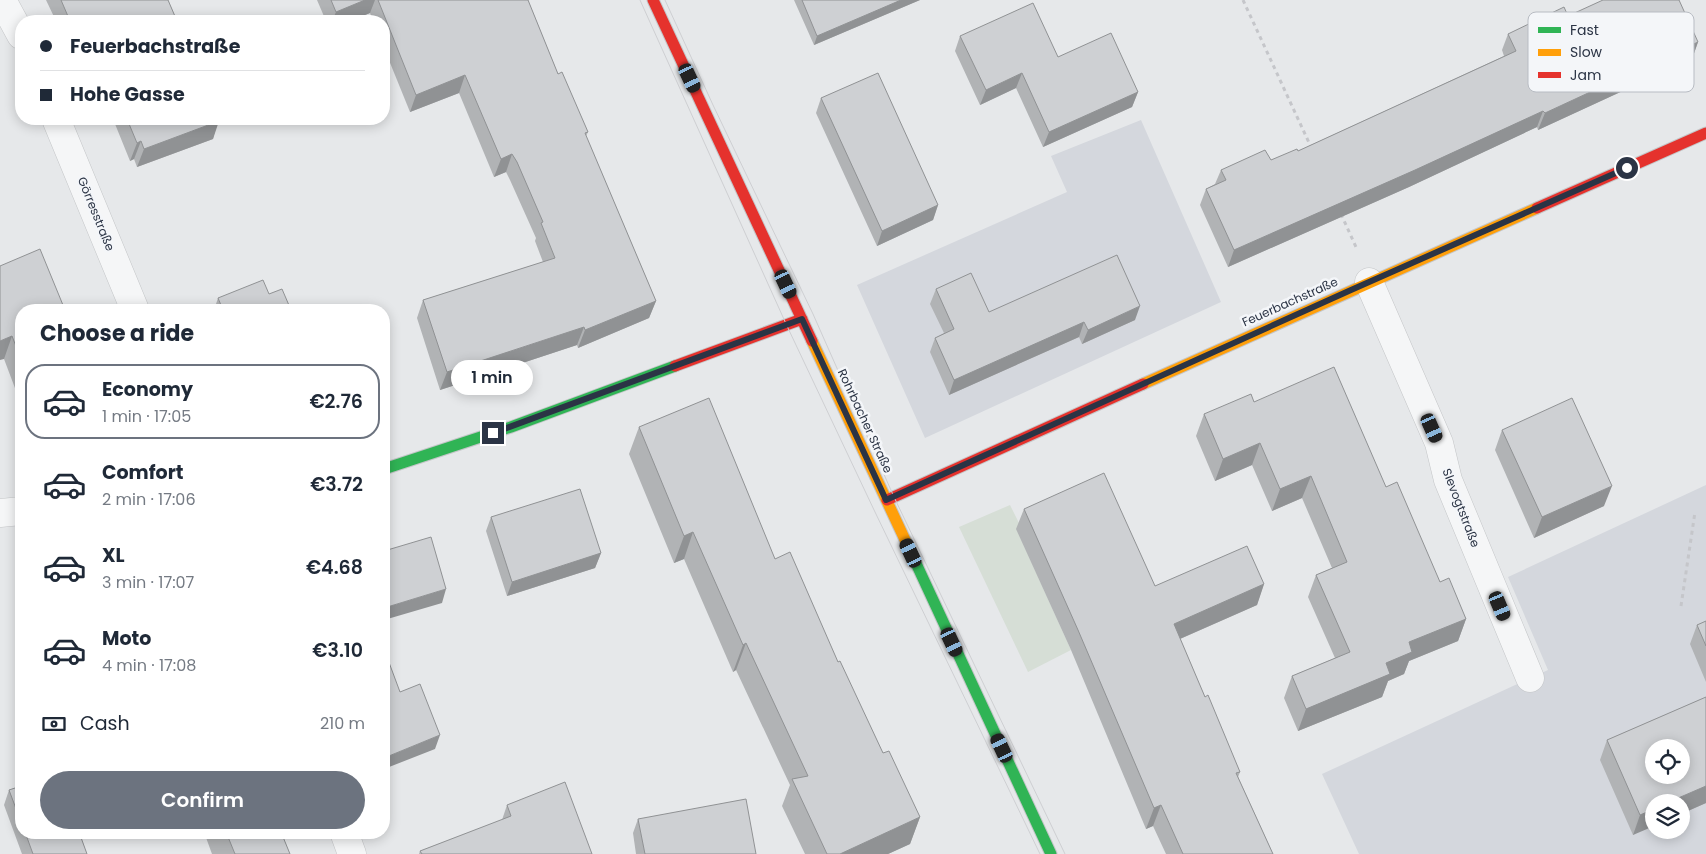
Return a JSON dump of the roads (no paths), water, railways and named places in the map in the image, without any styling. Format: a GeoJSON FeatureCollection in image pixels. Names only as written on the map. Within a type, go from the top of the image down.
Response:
{"type":"FeatureCollection","features":[{"type":"Feature","properties":{"kind":"street"},"geometry":{"type":"LineString","coordinates":[[2,0],[15,23]]}},
{"type":"Feature","properties":{"kind":"street","name":"Rohrbacher Straße"},"geometry":{"type":"LineString","coordinates":[[653,0],[1051,854]]}},
{"type":"Feature","properties":{"kind":"street","name":"Görresstraße"},"geometry":{"type":"LineString","coordinates":[[58,125],[133,304]]}},
{"type":"Feature","properties":{"kind":"street","name":"Feuerbachstraße"},"geometry":{"type":"LineString","coordinates":[[886,500],[1706,133]]}},
{"type":"Feature","properties":{"kind":"street","name":"Slevogtstraße"},"geometry":{"type":"LineString","coordinates":[[1370,282],[1439,443],[1448,480],[1530,678]]}},
{"type":"Feature","properties":{"kind":"street"},"geometry":{"type":"LineString","coordinates":[[390,466],[511,427],[802,319]]}},
{"type":"Feature","properties":{"kind":"street"},"geometry":{"type":"LineString","coordinates":[[0,512],[15,511]]}},
{"type":"Feature","properties":{"kind":"street"},"geometry":{"type":"LineString","coordinates":[[347,839],[352,854]]}},
{"type":"Feature","properties":{"kind":"tram line"},"geometry":{"type":"LineString","coordinates":[[640,0],[787,326],[1040,854]]}},
{"type":"Feature","properties":{"kind":"tram line"},"geometry":{"type":"LineString","coordinates":[[665,0],[813,314],[894,497],[1065,854]]}}]}
